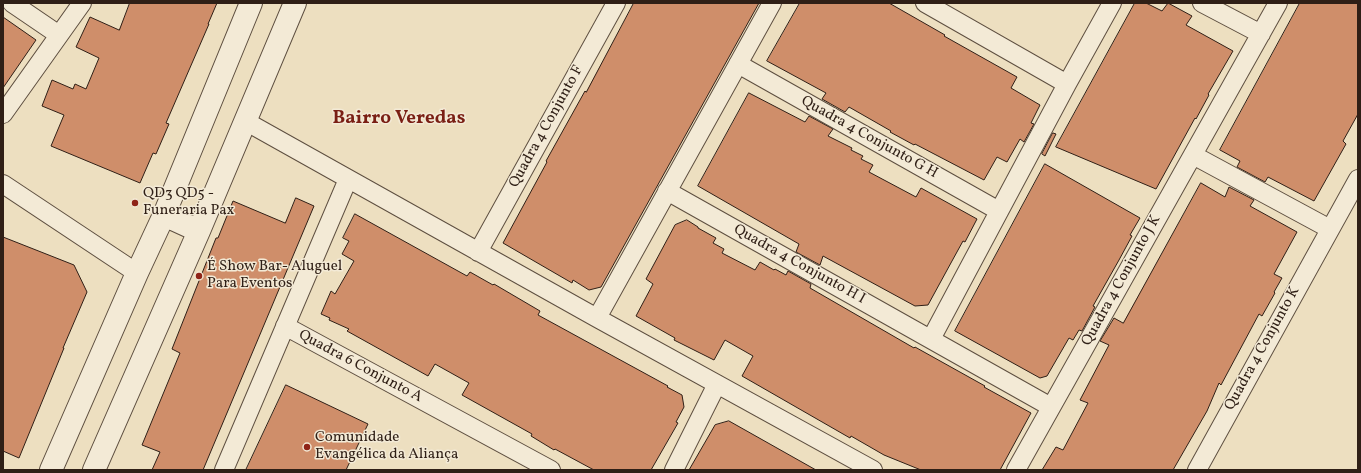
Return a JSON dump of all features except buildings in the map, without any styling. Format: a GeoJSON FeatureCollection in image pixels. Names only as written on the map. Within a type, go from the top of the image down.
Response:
{"type":"FeatureCollection","features":[{"type":"Feature","properties":{"kind":"street"},"geometry":{"type":"LineString","coordinates":[[12,3],[59,36]]}},
{"type":"Feature","properties":{"kind":"street"},"geometry":{"type":"LineString","coordinates":[[3,114],[82,3]]}},
{"type":"Feature","properties":{"kind":"street"},"geometry":{"type":"LineString","coordinates":[[51,470],[164,215],[251,3]]}},
{"type":"Feature","properties":{"kind":"street"},"geometry":{"type":"LineString","coordinates":[[94,470],[199,231],[296,3]]}},
{"type":"Feature","properties":{"kind":"street","name":"Quadra 4 Conjunto F"},"geometry":{"type":"LineString","coordinates":[[478,252],[616,3]]}},
{"type":"Feature","properties":{"kind":"street"},"geometry":{"type":"LineString","coordinates":[[597,318],[772,3]]}},
{"type":"Feature","properties":{"kind":"street"},"geometry":{"type":"LineString","coordinates":[[925,3],[1067,84]]}},
{"type":"Feature","properties":{"kind":"street"},"geometry":{"type":"LineString","coordinates":[[931,339],[1067,84],[1112,3]]}},
{"type":"Feature","properties":{"kind":"street"},"geometry":{"type":"LineString","coordinates":[[1202,3],[1261,34]]}},
{"type":"Feature","properties":{"kind":"street","name":"Quadra 4 Conjunto J K"},"geometry":{"type":"LineString","coordinates":[[1016,470],[1278,3]]}},
{"type":"Feature","properties":{"kind":"street","name":"Quadra 4 Conjunto G H"},"geometry":{"type":"LineString","coordinates":[[738,64],[999,212]]}},
{"type":"Feature","properties":{"kind":"street"},"geometry":{"type":"LineString","coordinates":[[245,121],[478,252],[873,470]]}},
{"type":"Feature","properties":{"kind":"street"},"geometry":{"type":"LineString","coordinates":[[1193,155],[1330,229]]}},
{"type":"Feature","properties":{"kind":"street","name":"Quadra 4 Conjunto K"},"geometry":{"type":"LineString","coordinates":[[1197,470],[1358,178]]}},
{"type":"Feature","properties":{"kind":"street","name":"Quadra 6 Conjunto A"},"geometry":{"type":"LineString","coordinates":[[348,179],[285,326],[531,465],[551,470]]}},
{"type":"Feature","properties":{"kind":"street"},"geometry":{"type":"LineString","coordinates":[[3,184],[137,273]]}},
{"type":"Feature","properties":{"kind":"street","name":"Quadra 4 Conjunto H I"},"geometry":{"type":"LineString","coordinates":[[667,191],[1051,407]]}},
{"type":"Feature","properties":{"kind":"street"},"geometry":{"type":"LineString","coordinates":[[164,215],[199,231]]}},
{"type":"Feature","properties":{"kind":"street"},"geometry":{"type":"LineString","coordinates":[[224,470],[285,326]]}},
{"type":"Feature","properties":{"kind":"street"},"geometry":{"type":"LineString","coordinates":[[674,470],[717,384]]}},
{"type":"Feature","properties":{"kind":"place","name":"QD3 QD5 - Funeraria Pax"},"geometry":{"type":"Point","coordinates":[135,203]}},
{"type":"Feature","properties":{"kind":"place","name":"É Show Bar- Aluguel Para Eventos"},"geometry":{"type":"Point","coordinates":[199,276]}},
{"type":"Feature","properties":{"kind":"place","name":"Comunidade Evangélica da Aliança"},"geometry":{"type":"Point","coordinates":[307,447]}},
{"type":"Feature","properties":{"kind":"district","name":"Bairro Veredas"},"geometry":{"type":"Point","coordinates":[399,120]}}]}
